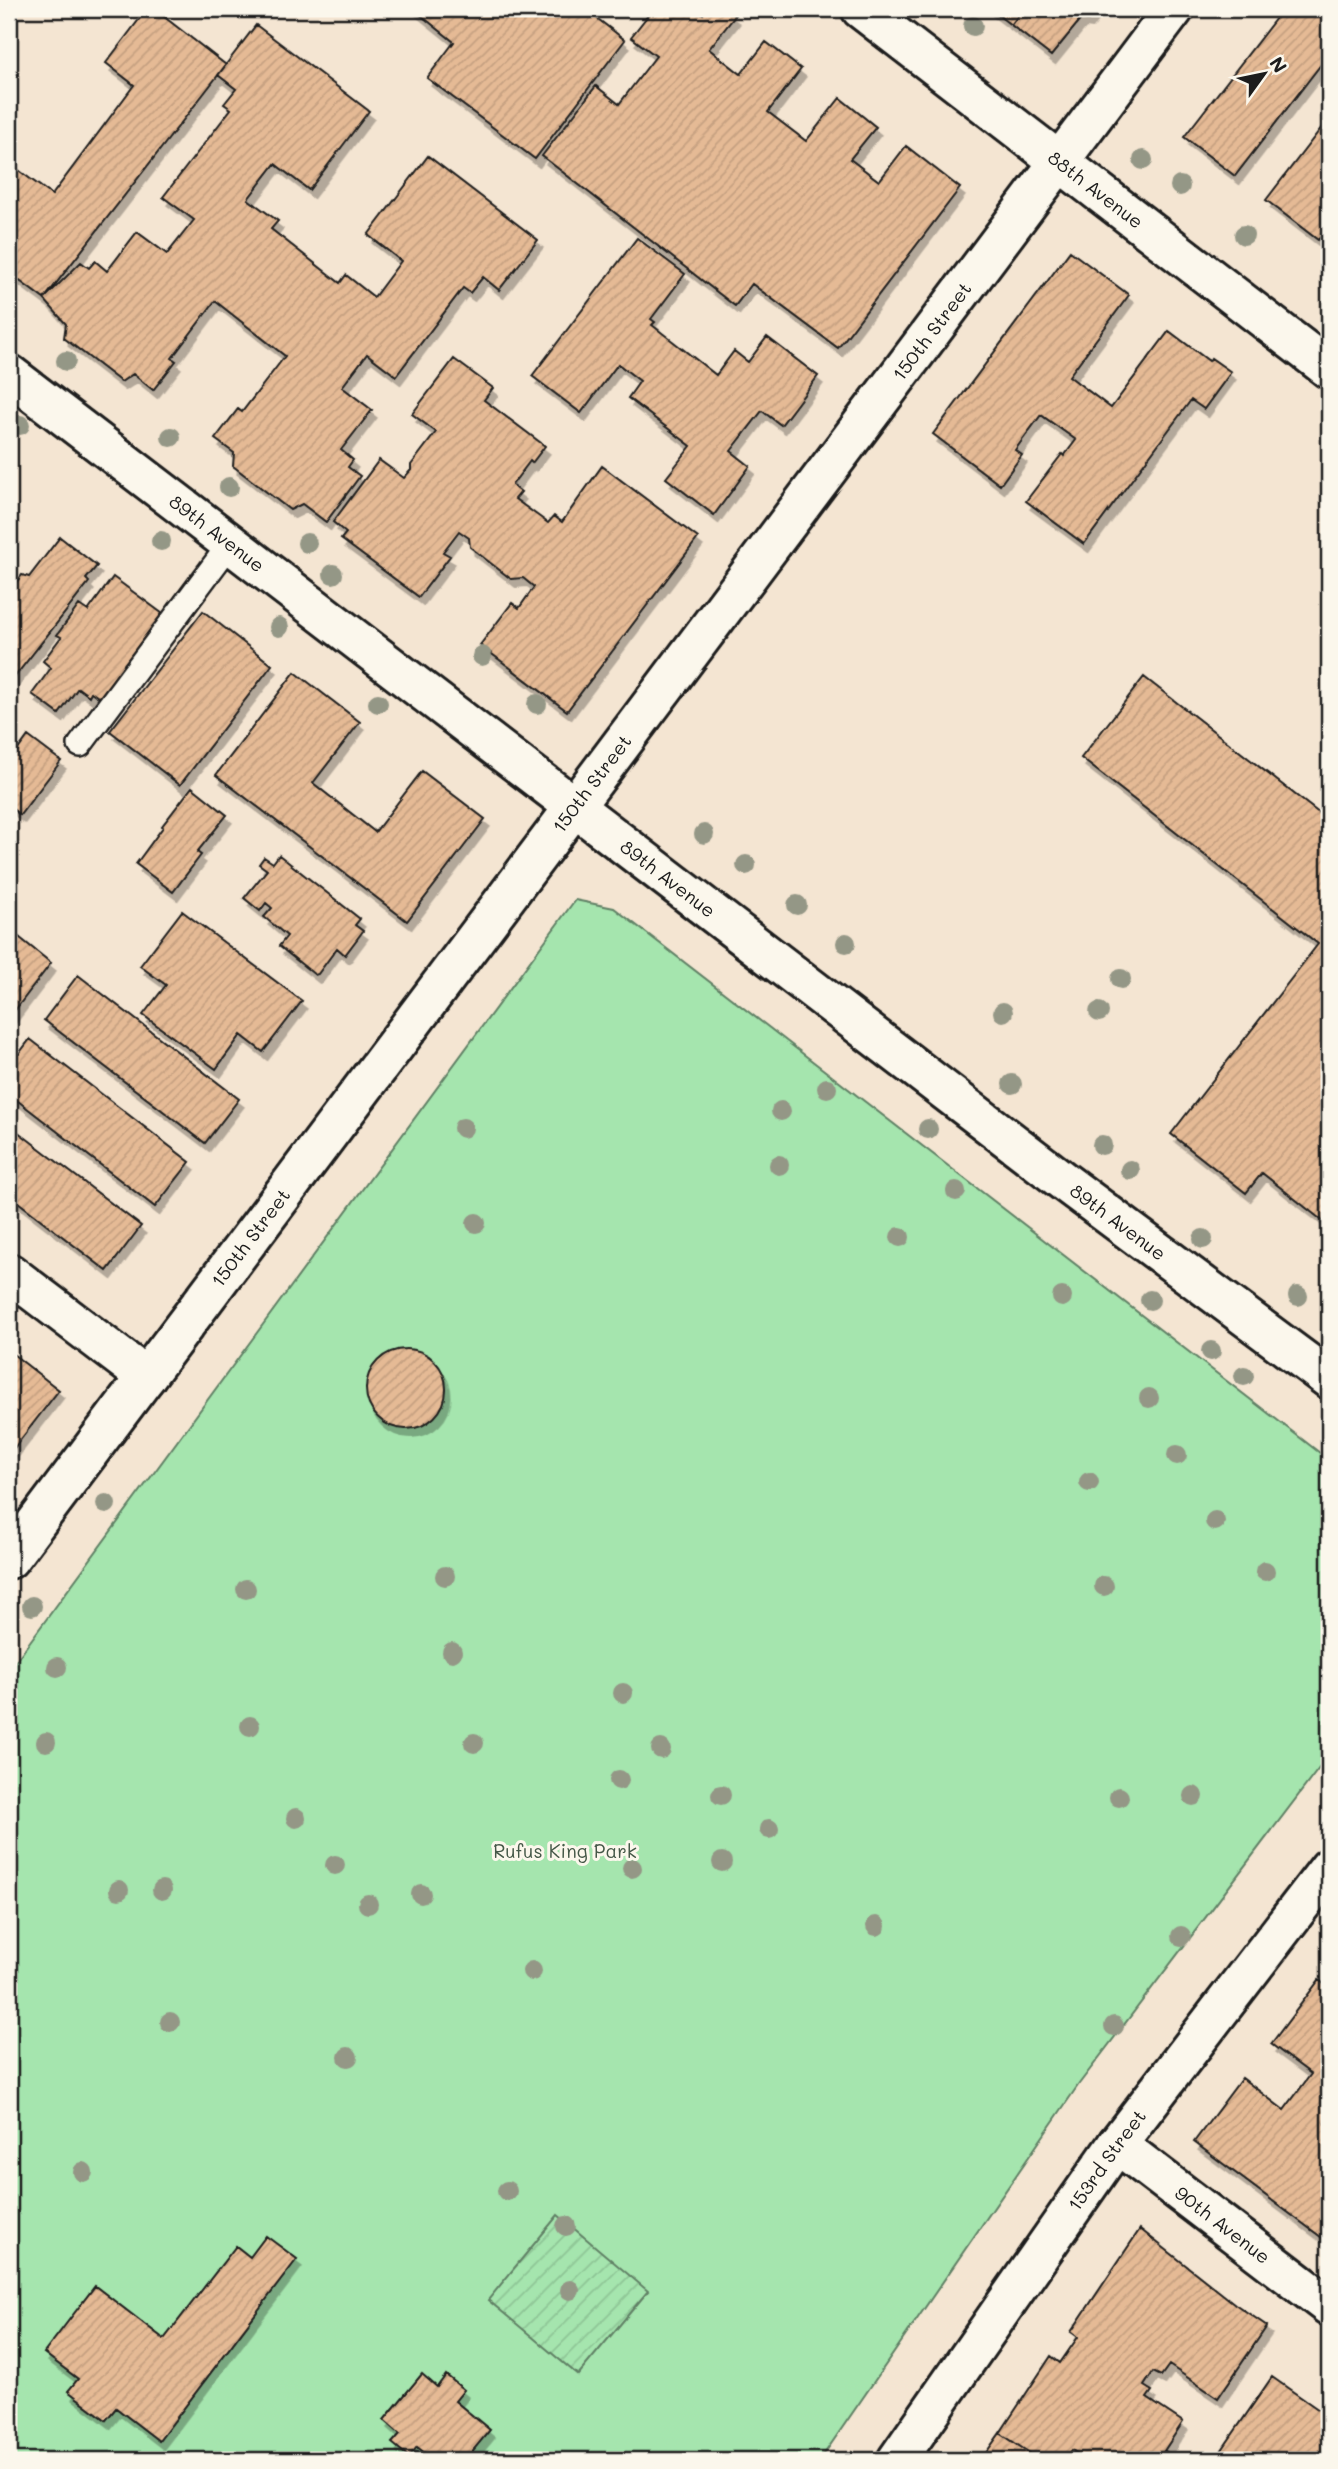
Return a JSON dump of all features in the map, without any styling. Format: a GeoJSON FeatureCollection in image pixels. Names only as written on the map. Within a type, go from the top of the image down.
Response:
{"type":"FeatureCollection","features":[{"type":"Feature","properties":{"kind":"street","name":"88th Avenue"},"geometry":{"type":"LineString","coordinates":[[861,9],[1329,369]]}},
{"type":"Feature","properties":{"kind":"street","name":"150th Street"},"geometry":{"type":"LineString","coordinates":[[9,1559],[1174,9]]}},
{"type":"Feature","properties":{"kind":"street","name":"89th Avenue"},"geometry":{"type":"LineString","coordinates":[[9,374],[1063,1181],[1329,1379]]}},
{"type":"Feature","properties":{"kind":"street"},"geometry":{"type":"LineString","coordinates":[[9,1273],[146,1377]]}},
{"type":"Feature","properties":{"kind":"street","name":"153rd Street"},"geometry":{"type":"LineString","coordinates":[[897,2460],[1117,2144],[1329,1868]]}},
{"type":"Feature","properties":{"kind":"street","name":"90th Avenue"},"geometry":{"type":"LineString","coordinates":[[1117,2144],[1329,2306]]}},
{"type":"Feature","properties":{"kind":"lane"},"geometry":{"type":"LineString","coordinates":[[79,746],[230,544]]}},
{"type":"Feature","properties":{"kind":"green space","name":"Rufus King Park"},"geometry":{"type":"Polygon","coordinates":[[[575,900],[614,908],[1329,1460],[1329,1755],[1079,2084],[820,2460],[9,2460],[9,1670],[575,900]]]}},
{"type":"Feature","properties":{"kind":"green space"},"geometry":{"type":"Polygon","coordinates":[[[558,2215],[648,2291],[578,2375],[488,2300],[558,2215]]]}},
{"type":"Feature","properties":{"kind":"building"},"geometry":{"type":"Polygon","coordinates":[[[147,9],[154,9],[226,65],[44,299],[9,273],[9,163],[52,195],[134,85],[106,63],[147,9]]]}},
{"type":"Feature","properties":{"kind":"building"},"geometry":{"type":"Polygon","coordinates":[[[413,9],[585,9],[625,40],[535,159],[427,78],[454,42],[413,9]]]}},
{"type":"Feature","properties":{"kind":"building"},"geometry":{"type":"Polygon","coordinates":[[[653,9],[696,9],[703,14],[707,9],[725,9],[735,16],[709,49],[741,74],[766,42],[801,69],[768,112],[806,141],[840,98],[876,127],[850,159],[879,181],[906,146],[960,188],[838,348],[752,284],[735,306],[542,156],[596,86],[619,104],[656,56],[631,37],[653,9]]]}},
{"type":"Feature","properties":{"kind":"building"},"geometry":{"type":"Polygon","coordinates":[[[990,9],[1023,9],[1011,25],[990,9]]]}},
{"type":"Feature","properties":{"kind":"building"},"geometry":{"type":"Polygon","coordinates":[[[1023,9],[1096,9],[1088,20],[1081,19],[1051,56],[1011,25],[1023,9]]]}},
{"type":"Feature","properties":{"kind":"building"},"geometry":{"type":"Polygon","coordinates":[[[1283,9],[1329,9],[1329,54],[1235,176],[1184,137],[1283,9]]]}},
{"type":"Feature","properties":{"kind":"building"},"geometry":{"type":"Polygon","coordinates":[[[256,25],[369,111],[309,190],[275,164],[248,199],[278,221],[271,229],[340,283],[346,275],[374,297],[401,261],[368,235],[428,156],[538,240],[499,290],[483,277],[470,293],[463,288],[396,376],[367,354],[342,387],[372,410],[341,450],[353,460],[348,467],[360,476],[326,522],[302,504],[290,510],[233,466],[234,453],[215,439],[238,409],[242,412],[285,356],[215,301],[172,358],[176,361],[153,390],[133,374],[121,382],[64,338],[66,324],[44,299],[81,262],[89,268],[95,261],[107,271],[137,232],[167,254],[194,220],[163,197],[231,109],[224,104],[236,89],[218,75],[256,25]]]}},
{"type":"Feature","properties":{"kind":"building"},"geometry":{"type":"Polygon","coordinates":[[[1329,118],[1329,225],[1318,240],[1266,200],[1329,118]]]}},
{"type":"Feature","properties":{"kind":"building"},"geometry":{"type":"Polygon","coordinates":[[[637,238],[685,274],[651,319],[655,322],[652,325],[716,375],[734,351],[748,362],[767,337],[818,376],[781,425],[762,411],[731,451],[750,466],[714,515],[666,478],[691,446],[628,398],[640,381],[618,364],[581,413],[532,376],[637,238]]]}},
{"type":"Feature","properties":{"kind":"building"},"geometry":{"type":"Polygon","coordinates":[[[1070,251],[1129,295],[1069,376],[1111,408],[1169,331],[1209,361],[1211,358],[1231,372],[1204,409],[1191,400],[1084,544],[1026,501],[1076,440],[1041,415],[1015,450],[1022,455],[1000,485],[933,434],[1070,251]]]}},
{"type":"Feature","properties":{"kind":"building"},"geometry":{"type":"Polygon","coordinates":[[[454,359],[493,388],[484,400],[545,446],[512,485],[521,492],[515,499],[548,523],[554,516],[562,522],[602,466],[698,538],[567,711],[480,645],[512,603],[519,608],[534,587],[523,578],[511,579],[470,547],[469,538],[459,531],[443,552],[450,556],[419,597],[341,539],[346,533],[333,522],[379,460],[404,478],[411,470],[411,465],[436,432],[412,414],[454,359]]]}},
{"type":"Feature","properties":{"kind":"building"},"geometry":{"type":"Polygon","coordinates":[[[60,537],[97,566],[86,579],[89,582],[13,679],[9,676],[9,602],[14,595],[11,589],[22,575],[29,577],[60,537]]]}},
{"type":"Feature","properties":{"kind":"building"},"geometry":{"type":"Polygon","coordinates":[[[113,577],[163,614],[101,699],[91,692],[89,696],[78,688],[59,714],[32,694],[51,668],[43,661],[61,637],[57,635],[79,605],[88,611],[113,577]]]}},
{"type":"Feature","properties":{"kind":"building"},"geometry":{"type":"Polygon","coordinates":[[[203,611],[272,665],[180,785],[110,731],[203,611]]]}},
{"type":"Feature","properties":{"kind":"building"},"geometry":{"type":"Polygon","coordinates":[[[295,672],[360,722],[313,783],[375,832],[422,771],[485,819],[407,921],[216,775],[295,672]]]}},
{"type":"Feature","properties":{"kind":"building"},"geometry":{"type":"Polygon","coordinates":[[[1144,677],[1329,821],[1329,1226],[1262,1173],[1246,1193],[1171,1134],[1318,944],[1081,758],[1144,677]]]}},
{"type":"Feature","properties":{"kind":"building"},"geometry":{"type":"Polygon","coordinates":[[[28,736],[61,761],[20,815],[9,806],[9,762],[28,736]]]}},
{"type":"Feature","properties":{"kind":"building"},"geometry":{"type":"Polygon","coordinates":[[[192,787],[227,815],[197,852],[201,855],[173,892],[136,864],[192,787]]]}},
{"type":"Feature","properties":{"kind":"building"},"geometry":{"type":"Polygon","coordinates":[[[279,855],[360,919],[355,925],[363,931],[345,955],[337,948],[315,975],[279,946],[287,936],[264,917],[272,908],[266,903],[260,911],[244,898],[267,870],[259,864],[264,857],[273,863],[279,855]]]}},
{"type":"Feature","properties":{"kind":"building"},"geometry":{"type":"Polygon","coordinates":[[[182,911],[302,1001],[263,1052],[241,1035],[216,1069],[143,1015],[166,985],[140,966],[182,911]]]}},
{"type":"Feature","properties":{"kind":"building"},"geometry":{"type":"Polygon","coordinates":[[[9,929],[51,963],[9,1018],[9,929]]]}},
{"type":"Feature","properties":{"kind":"building"},"geometry":{"type":"Polygon","coordinates":[[[78,975],[239,1099],[205,1143],[44,1020],[78,975]]]}},
{"type":"Feature","properties":{"kind":"building"},"geometry":{"type":"Polygon","coordinates":[[[30,1039],[190,1162],[155,1207],[9,1094],[9,1067],[30,1039]]]}},
{"type":"Feature","properties":{"kind":"building"},"geometry":{"type":"Polygon","coordinates":[[[9,1125],[141,1226],[107,1271],[9,1195],[9,1125]]]}},
{"type":"Feature","properties":{"kind":"building"},"geometry":{"type":"Polygon","coordinates":[[[406,1349],[421,1352],[434,1361],[443,1374],[446,1389],[443,1404],[434,1417],[421,1426],[406,1429],[391,1426],[378,1417],[369,1404],[366,1389],[369,1374],[378,1361],[391,1352],[406,1349]]]}},
{"type":"Feature","properties":{"kind":"building"},"geometry":{"type":"Polygon","coordinates":[[[9,1351],[59,1390],[11,1452],[9,1451],[9,1351]]]}},
{"type":"Feature","properties":{"kind":"building"},"geometry":{"type":"Polygon","coordinates":[[[1319,1980],[1329,1988],[1329,2118],[1325,2123],[1329,2127],[1329,2243],[1194,2142],[1242,2078],[1284,2110],[1311,2074],[1271,2044],[1319,1980]]]}},
{"type":"Feature","properties":{"kind":"building"},"geometry":{"type":"Polygon","coordinates":[[[1140,2229],[1267,2326],[1218,2398],[1169,2365],[1161,2376],[1153,2372],[1144,2386],[1152,2391],[1147,2398],[1183,2422],[1158,2460],[1086,2460],[1072,2450],[1068,2460],[1040,2460],[1000,2433],[1051,2356],[1060,2363],[1078,2337],[1071,2332],[1140,2229]]]}},
{"type":"Feature","properties":{"kind":"building"},"geometry":{"type":"Polygon","coordinates":[[[266,2236],[297,2259],[159,2441],[116,2408],[106,2420],[68,2391],[78,2379],[44,2353],[95,2286],[164,2339],[236,2246],[250,2257],[266,2236]]]}},
{"type":"Feature","properties":{"kind":"building"},"geometry":{"type":"Polygon","coordinates":[[[422,2374],[437,2387],[446,2375],[464,2390],[455,2401],[490,2430],[465,2460],[434,2460],[417,2447],[409,2457],[392,2443],[400,2434],[384,2420],[422,2374]]]}},
{"type":"Feature","properties":{"kind":"building"},"geometry":{"type":"Polygon","coordinates":[[[1272,2377],[1329,2417],[1329,2455],[1326,2460],[1215,2460],[1272,2377]]]}},
{"type":"Feature","properties":{"kind":"building"},"geometry":{"type":"Polygon","coordinates":[[[1000,2433],[1040,2460],[981,2460],[1000,2433]]]}},
{"type":"Feature","properties":{"kind":"building"},"geometry":{"type":"Polygon","coordinates":[[[1165,2451],[1179,2460],[1158,2460],[1165,2451]]]}}]}
